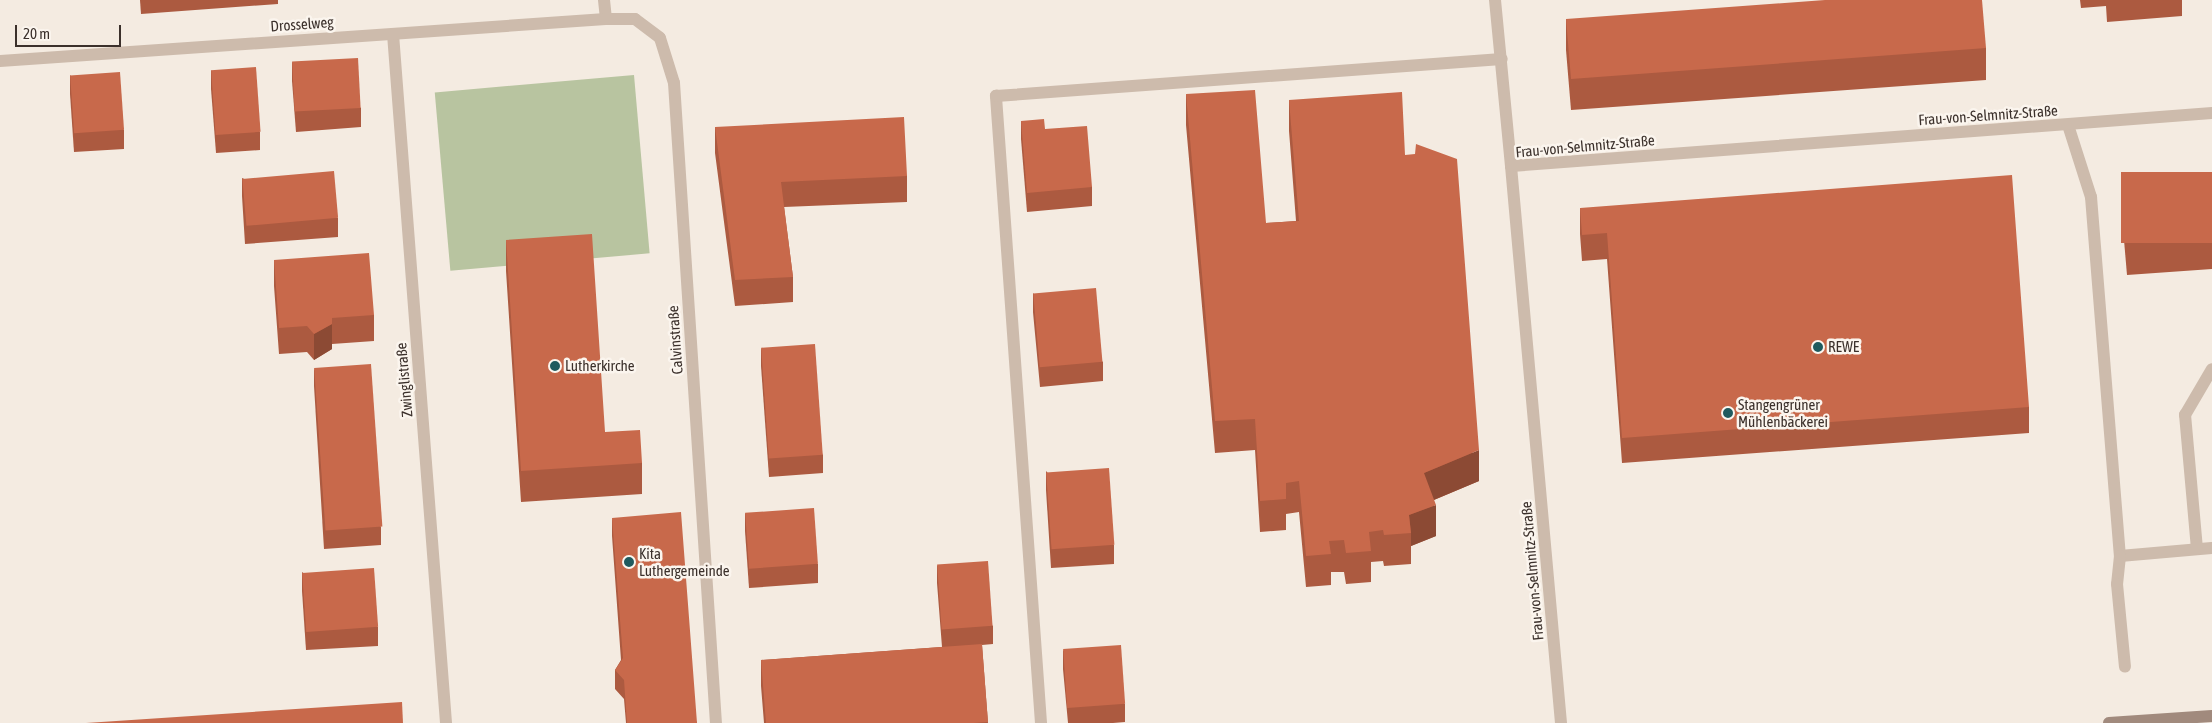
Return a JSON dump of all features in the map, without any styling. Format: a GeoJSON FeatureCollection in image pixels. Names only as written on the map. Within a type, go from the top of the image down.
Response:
{"type":"FeatureCollection","features":[{"type":"Feature","properties":{"kind":"street"},"geometry":{"type":"LineString","coordinates":[[604,0],[606,19]]}},
{"type":"Feature","properties":{"kind":"street"},"geometry":{"type":"LineString","coordinates":[[1495,0],[1511,166]]}},
{"type":"Feature","properties":{"kind":"street","name":"Drosselweg"},"geometry":{"type":"LineString","coordinates":[[0,61],[606,19]]}},
{"type":"Feature","properties":{"kind":"street","name":"Calvinstraße"},"geometry":{"type":"LineString","coordinates":[[606,19],[635,19],[660,38],[674,82],[716,723]]}},
{"type":"Feature","properties":{"kind":"street","name":"Zwinglistraße"},"geometry":{"type":"LineString","coordinates":[[393,34],[446,723]]}},
{"type":"Feature","properties":{"kind":"street"},"geometry":{"type":"LineString","coordinates":[[1041,723],[996,96],[1502,59]]}},
{"type":"Feature","properties":{"kind":"street","name":"Frau-von-Selmnitz-Straße"},"geometry":{"type":"LineString","coordinates":[[1560,723],[1511,166],[2212,113]]}},
{"type":"Feature","properties":{"kind":"street"},"geometry":{"type":"LineString","coordinates":[[2068,125],[2092,197],[2120,556],[2117,584],[2126,667]]}},
{"type":"Feature","properties":{"kind":"street"},"geometry":{"type":"LineString","coordinates":[[2197,549],[2185,414],[2212,369]]}},
{"type":"Feature","properties":{"kind":"street"},"geometry":{"type":"LineString","coordinates":[[2120,556],[2212,548]]}},
{"type":"Feature","properties":{"kind":"street"},"geometry":{"type":"LineString","coordinates":[[2109,723],[2212,716]]}},
{"type":"Feature","properties":{"kind":"green space"},"geometry":{"type":"Polygon","coordinates":[[[634,75],[650,253],[450,271],[435,92],[634,75]]]}},
{"type":"Feature","properties":{"kind":"building"},"geometry":{"type":"Polygon","coordinates":[[[1825,0],[1982,0],[1986,48],[1571,79],[1566,19],[1825,0]]]}},
{"type":"Feature","properties":{"kind":"building"},"geometry":{"type":"Polygon","coordinates":[[[358,58],[361,108],[295,111],[292,61],[358,58]]]}},
{"type":"Feature","properties":{"kind":"building"},"geometry":{"type":"Polygon","coordinates":[[[256,67],[261,132],[216,135],[211,70],[256,67]]]}},
{"type":"Feature","properties":{"kind":"building"},"geometry":{"type":"Polygon","coordinates":[[[120,72],[124,130],[74,133],[70,75],[120,72]]]}},
{"type":"Feature","properties":{"kind":"building"},"geometry":{"type":"Polygon","coordinates":[[[1255,90],[1266,223],[1299,221],[1289,100],[1402,92],[1405,155],[1415,154],[1416,144],[1457,159],[1479,450],[1424,473],[1436,505],[1409,515],[1411,533],[1384,535],[1383,530],[1369,532],[1371,551],[1346,553],[1344,540],[1329,541],[1331,554],[1306,556],[1299,481],[1286,483],[1286,499],[1260,501],[1255,419],[1215,421],[1186,94],[1255,90]]]}},
{"type":"Feature","properties":{"kind":"building"},"geometry":{"type":"Polygon","coordinates":[[[904,117],[907,176],[781,182],[793,277],[735,280],[715,127],[904,117]]]}},
{"type":"Feature","properties":{"kind":"building"},"geometry":{"type":"Polygon","coordinates":[[[1044,119],[1045,129],[1087,126],[1092,187],[1027,193],[1021,121],[1044,119]]]}},
{"type":"Feature","properties":{"kind":"building"},"geometry":{"type":"Polygon","coordinates":[[[334,171],[338,218],[246,226],[242,179],[334,171]]]}},
{"type":"Feature","properties":{"kind":"building"},"geometry":{"type":"Polygon","coordinates":[[[2121,172],[2212,172],[2212,243],[2121,243],[2121,172]]]}},
{"type":"Feature","properties":{"kind":"building","name":"REWE"},"geometry":{"type":"Polygon","coordinates":[[[2012,175],[2029,407],[1622,438],[1607,233],[1582,235],[1580,208],[2012,175]]]}},
{"type":"Feature","properties":{"kind":"building","name":"Lutherkirche"},"geometry":{"type":"Polygon","coordinates":[[[592,234],[605,432],[640,430],[642,463],[521,471],[506,240],[592,234]]]}},
{"type":"Feature","properties":{"kind":"building"},"geometry":{"type":"Polygon","coordinates":[[[369,253],[374,315],[332,318],[332,324],[314,334],[307,326],[279,328],[274,260],[369,253]]]}},
{"type":"Feature","properties":{"kind":"building"},"geometry":{"type":"Polygon","coordinates":[[[1096,288],[1102,362],[1040,367],[1033,293],[1096,288]]]}},
{"type":"Feature","properties":{"kind":"building"},"geometry":{"type":"Polygon","coordinates":[[[815,344],[823,455],[769,458],[761,348],[815,344]]]}},
{"type":"Feature","properties":{"kind":"building"},"geometry":{"type":"Polygon","coordinates":[[[371,364],[382,527],[326,531],[314,368],[371,364]]]}},
{"type":"Feature","properties":{"kind":"building"},"geometry":{"type":"Polygon","coordinates":[[[1109,468],[1114,545],[1052,549],[1046,472],[1109,468]]]}},
{"type":"Feature","properties":{"kind":"building"},"geometry":{"type":"Polygon","coordinates":[[[814,508],[818,564],[749,569],[745,513],[814,508]]]}},
{"type":"Feature","properties":{"kind":"building"},"geometry":{"type":"Polygon","coordinates":[[[681,512],[697,723],[627,723],[624,680],[615,670],[623,658],[612,518],[681,512]]]}},
{"type":"Feature","properties":{"kind":"building"},"geometry":{"type":"Polygon","coordinates":[[[988,561],[993,626],[942,629],[937,565],[988,561]]]}},
{"type":"Feature","properties":{"kind":"building"},"geometry":{"type":"Polygon","coordinates":[[[374,568],[378,627],[306,632],[302,573],[374,568]]]}},
{"type":"Feature","properties":{"kind":"building"},"geometry":{"type":"Polygon","coordinates":[[[982,644],[988,722],[766,723],[761,660],[982,644]]]}},
{"type":"Feature","properties":{"kind":"building"},"geometry":{"type":"Polygon","coordinates":[[[1121,645],[1125,704],[1067,708],[1063,649],[1121,645]]]}},
{"type":"Feature","properties":{"kind":"building"},"geometry":{"type":"Polygon","coordinates":[[[402,702],[403,723],[86,723],[402,702]]]}},
{"type":"Feature","properties":{"kind":"place","name":"REWE"},"geometry":{"type":"Point","coordinates":[1818,347]}},
{"type":"Feature","properties":{"kind":"place","name":"Lutherkirche"},"geometry":{"type":"Point","coordinates":[555,366]}},
{"type":"Feature","properties":{"kind":"place","name":"Stangengrüner Mühlenbäckerei"},"geometry":{"type":"Point","coordinates":[1728,413]}},
{"type":"Feature","properties":{"kind":"place","name":"Kita Luthergemeinde"},"geometry":{"type":"Point","coordinates":[629,562]}}]}
